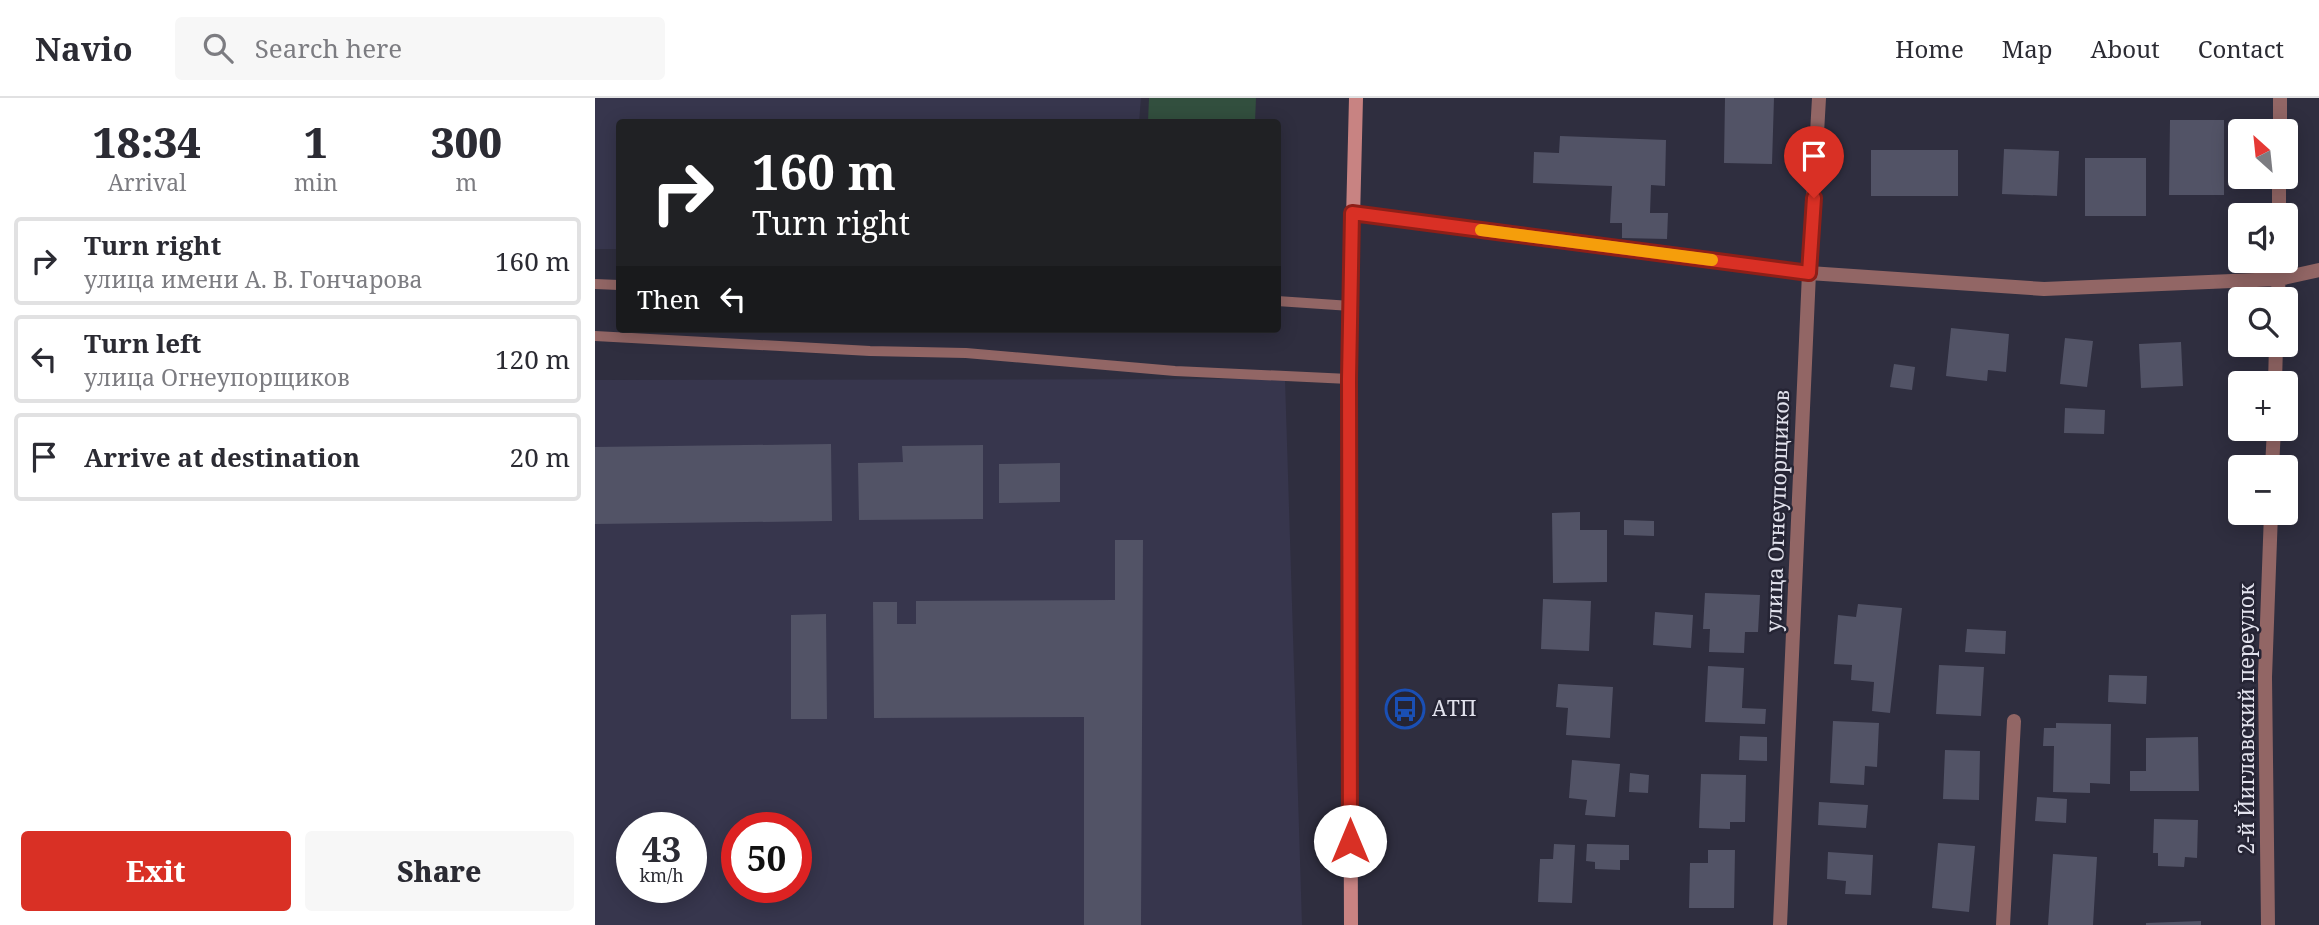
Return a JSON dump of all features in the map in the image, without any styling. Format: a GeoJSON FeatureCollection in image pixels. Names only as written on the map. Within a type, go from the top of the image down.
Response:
{"type":"FeatureCollection","features":[{"type":"Feature","properties":{"kind":"main road"},"geometry":{"type":"LineString","coordinates":[[1351,925],[1349,379],[1356,98]]}},
{"type":"Feature","properties":{"kind":"street","name":"улица Огнеупорщиков"},"geometry":{"type":"LineString","coordinates":[[1780,925],[1819,98]]}},
{"type":"Feature","properties":{"kind":"street"},"geometry":{"type":"LineString","coordinates":[[2280,98],[2280,119]]}},
{"type":"Feature","properties":{"kind":"street"},"geometry":{"type":"LineString","coordinates":[[1352,213],[1809,273],[2045,289],[2279,279],[2319,270]]}},
{"type":"Feature","properties":{"kind":"street"},"geometry":{"type":"LineString","coordinates":[[2279,273],[2279,287]]}},
{"type":"Feature","properties":{"kind":"street","name":"2-й Йиглавский переулок"},"geometry":{"type":"LineString","coordinates":[[2267,925],[2265,677],[2271,525]]}},
{"type":"Feature","properties":{"kind":"street"},"geometry":{"type":"LineString","coordinates":[[2003,925],[2014,721]]}},
{"type":"Feature","properties":{"kind":"lane"},"geometry":{"type":"LineString","coordinates":[[595,284],[616,285]]}},
{"type":"Feature","properties":{"kind":"lane"},"geometry":{"type":"LineString","coordinates":[[1281,301],[1351,306]]}},
{"type":"Feature","properties":{"kind":"lane"},"geometry":{"type":"LineString","coordinates":[[595,336],[870,351],[966,353],[1175,371],[1349,379]]}},
{"type":"Feature","properties":{"kind":"shaded area"},"geometry":{"type":"Polygon","coordinates":[[[595,98],[1141,98],[1139,119],[616,119],[616,249],[595,249],[595,98]]]}},
{"type":"Feature","properties":{"kind":"shaded area"},"geometry":{"type":"Polygon","coordinates":[[[1285,379],[1302,925],[595,925],[595,380],[1285,379]]]}},
{"type":"Feature","properties":{"kind":"green space"},"geometry":{"type":"Polygon","coordinates":[[[1149,98],[1256,98],[1255,119],[1148,119],[1149,98]]]}},
{"type":"Feature","properties":{"kind":"building"},"geometry":{"type":"Polygon","coordinates":[[[1725,98],[1774,98],[1772,164],[1724,163],[1725,98]]]}},
{"type":"Feature","properties":{"kind":"building"},"geometry":{"type":"Polygon","coordinates":[[[2170,120],[2224,120],[2224,195],[2169,195],[2170,120]]]}},
{"type":"Feature","properties":{"kind":"building"},"geometry":{"type":"Polygon","coordinates":[[[1560,136],[1666,140],[1665,186],[1651,185],[1650,213],[1668,213],[1667,239],[1622,238],[1622,223],[1610,223],[1612,186],[1533,183],[1534,152],[1559,153],[1560,136]]]}},
{"type":"Feature","properties":{"kind":"building"},"geometry":{"type":"Polygon","coordinates":[[[2004,149],[2059,151],[2057,196],[2002,194],[2004,149]]]}},
{"type":"Feature","properties":{"kind":"building"},"geometry":{"type":"Polygon","coordinates":[[[1871,150],[1958,150],[1958,196],[1871,196],[1871,150]]]}},
{"type":"Feature","properties":{"kind":"building"},"geometry":{"type":"Polygon","coordinates":[[[2085,158],[2146,158],[2146,216],[2085,216],[2085,158]]]}},
{"type":"Feature","properties":{"kind":"building"},"geometry":{"type":"Polygon","coordinates":[[[1951,328],[2009,334],[2006,372],[1988,370],[1987,381],[1946,376],[1951,328]]]}},
{"type":"Feature","properties":{"kind":"building"},"geometry":{"type":"Polygon","coordinates":[[[2065,338],[2093,341],[2087,387],[2060,384],[2065,338]]]}},
{"type":"Feature","properties":{"kind":"building"},"geometry":{"type":"Polygon","coordinates":[[[2181,342],[2183,386],[2141,388],[2139,344],[2181,342]]]}},
{"type":"Feature","properties":{"kind":"building"},"geometry":{"type":"Polygon","coordinates":[[[1894,364],[1915,367],[1912,390],[1890,387],[1894,364]]]}},
{"type":"Feature","properties":{"kind":"building"},"geometry":{"type":"Polygon","coordinates":[[[2065,408],[2105,410],[2104,434],[2064,433],[2065,408]]]}},
{"type":"Feature","properties":{"kind":"building"},"geometry":{"type":"Polygon","coordinates":[[[831,444],[832,521],[595,524],[595,447],[831,444]]]}},
{"type":"Feature","properties":{"kind":"building"},"geometry":{"type":"Polygon","coordinates":[[[983,445],[983,519],[859,520],[858,463],[903,462],[902,446],[983,445]]]}},
{"type":"Feature","properties":{"kind":"building"},"geometry":{"type":"Polygon","coordinates":[[[1060,463],[1060,502],[999,503],[999,464],[1060,463]]]}},
{"type":"Feature","properties":{"kind":"building"},"geometry":{"type":"Polygon","coordinates":[[[1580,512],[1580,530],[1607,530],[1607,582],[1553,583],[1552,513],[1580,512]]]}},
{"type":"Feature","properties":{"kind":"building"},"geometry":{"type":"Polygon","coordinates":[[[1624,520],[1654,521],[1654,536],[1624,535],[1624,520]]]}},
{"type":"Feature","properties":{"kind":"building"},"geometry":{"type":"Polygon","coordinates":[[[1115,540],[1143,540],[1141,925],[1084,925],[1084,717],[874,718],[873,602],[897,602],[897,624],[916,624],[916,601],[1115,600],[1115,540]]]}},
{"type":"Feature","properties":{"kind":"building"},"geometry":{"type":"Polygon","coordinates":[[[1705,593],[1760,595],[1758,632],[1745,632],[1744,653],[1709,652],[1710,629],[1703,629],[1705,593]]]}},
{"type":"Feature","properties":{"kind":"building"},"geometry":{"type":"Polygon","coordinates":[[[1543,599],[1591,601],[1589,651],[1541,649],[1543,599]]]}},
{"type":"Feature","properties":{"kind":"building"},"geometry":{"type":"Polygon","coordinates":[[[1858,604],[1902,608],[1890,713],[1872,711],[1874,682],[1851,680],[1852,665],[1834,664],[1838,615],[1856,617],[1858,604]]]}},
{"type":"Feature","properties":{"kind":"building"},"geometry":{"type":"Polygon","coordinates":[[[1655,612],[1693,615],[1691,648],[1653,645],[1655,612]]]}},
{"type":"Feature","properties":{"kind":"building"},"geometry":{"type":"Polygon","coordinates":[[[826,614],[827,719],[791,719],[791,615],[826,614]]]}},
{"type":"Feature","properties":{"kind":"building"},"geometry":{"type":"Polygon","coordinates":[[[1967,629],[2006,631],[2005,654],[1965,652],[1967,629]]]}},
{"type":"Feature","properties":{"kind":"building"},"geometry":{"type":"Polygon","coordinates":[[[1939,665],[1984,667],[1981,716],[1936,714],[1939,665]]]}},
{"type":"Feature","properties":{"kind":"building"},"geometry":{"type":"Polygon","coordinates":[[[1708,666],[1744,668],[1742,708],[1766,709],[1765,724],[1705,722],[1708,666]]]}},
{"type":"Feature","properties":{"kind":"building"},"geometry":{"type":"Polygon","coordinates":[[[2109,675],[2147,676],[2146,704],[2108,702],[2109,675]]]}},
{"type":"Feature","properties":{"kind":"building"},"geometry":{"type":"Polygon","coordinates":[[[1558,684],[1613,687],[1610,738],[1566,735],[1568,708],[1556,707],[1558,684]]]}},
{"type":"Feature","properties":{"kind":"building"},"geometry":{"type":"Polygon","coordinates":[[[1833,721],[1879,723],[1877,767],[1865,766],[1864,785],[1830,783],[1833,721]]]}},
{"type":"Feature","properties":{"kind":"building"},"geometry":{"type":"Polygon","coordinates":[[[2056,723],[2111,724],[2110,784],[2090,783],[2090,793],[2053,792],[2054,746],[2043,746],[2044,728],[2056,728],[2056,723]]]}},
{"type":"Feature","properties":{"kind":"building"},"geometry":{"type":"Polygon","coordinates":[[[1740,736],[1767,737],[1767,761],[1739,760],[1740,736]]]}},
{"type":"Feature","properties":{"kind":"building"},"geometry":{"type":"Polygon","coordinates":[[[2198,737],[2199,791],[2130,791],[2130,771],[2146,771],[2146,738],[2198,737]]]}},
{"type":"Feature","properties":{"kind":"building"},"geometry":{"type":"Polygon","coordinates":[[[1945,750],[1980,751],[1979,800],[1943,799],[1945,750]]]}},
{"type":"Feature","properties":{"kind":"building"},"geometry":{"type":"Polygon","coordinates":[[[1572,760],[1620,764],[1615,817],[1585,815],[1587,800],[1569,798],[1572,760]]]}},
{"type":"Feature","properties":{"kind":"building"},"geometry":{"type":"Polygon","coordinates":[[[1630,773],[1649,775],[1648,793],[1629,792],[1630,773]]]}},
{"type":"Feature","properties":{"kind":"building"},"geometry":{"type":"Polygon","coordinates":[[[1701,774],[1746,775],[1745,822],[1730,822],[1730,829],[1699,828],[1701,774]]]}},
{"type":"Feature","properties":{"kind":"building"},"geometry":{"type":"Polygon","coordinates":[[[2037,797],[2067,799],[2066,823],[2035,821],[2037,797]]]}},
{"type":"Feature","properties":{"kind":"building"},"geometry":{"type":"Polygon","coordinates":[[[1819,802],[1868,805],[1866,828],[1818,825],[1819,802]]]}},
{"type":"Feature","properties":{"kind":"building"},"geometry":{"type":"Polygon","coordinates":[[[2154,819],[2198,820],[2197,858],[2185,857],[2184,867],[2158,866],[2158,853],[2153,853],[2154,819]]]}},
{"type":"Feature","properties":{"kind":"building"},"geometry":{"type":"Polygon","coordinates":[[[1938,843],[1975,846],[1969,912],[1932,908],[1938,843]]]}},
{"type":"Feature","properties":{"kind":"building"},"geometry":{"type":"Polygon","coordinates":[[[1554,844],[1575,845],[1572,903],[1538,902],[1540,859],[1553,859],[1554,844]]]}},
{"type":"Feature","properties":{"kind":"building"},"geometry":{"type":"Polygon","coordinates":[[[1587,844],[1629,845],[1629,860],[1620,860],[1620,870],[1595,869],[1595,862],[1586,861],[1587,844]]]}},
{"type":"Feature","properties":{"kind":"building"},"geometry":{"type":"Polygon","coordinates":[[[1708,850],[1735,850],[1734,908],[1689,908],[1690,863],[1708,863],[1708,850]]]}},
{"type":"Feature","properties":{"kind":"building"},"geometry":{"type":"Polygon","coordinates":[[[1828,852],[1873,855],[1871,895],[1845,894],[1846,881],[1827,879],[1828,852]]]}},
{"type":"Feature","properties":{"kind":"building"},"geometry":{"type":"Polygon","coordinates":[[[2053,854],[2097,857],[2093,925],[2048,925],[2053,854]]]}},
{"type":"Feature","properties":{"kind":"building"},"geometry":{"type":"Polygon","coordinates":[[[2201,921],[2201,925],[2146,925],[2146,923],[2201,921]]]}},
{"type":"Feature","properties":{"kind":"slow traffic"},"geometry":{"type":"LineString","coordinates":[[1481,230],[1712,260]]}},
{"type":"Feature","properties":{"kind":"place","name":"АТП"},"geometry":{"type":"Point","coordinates":[1405,709]}},
{"type":"Feature","properties":{"kind":"route"},"geometry":{"type":"LineString","coordinates":[[1350,841],[1349,379],[1352,213],[1809,273],[1814,198]]}}]}
